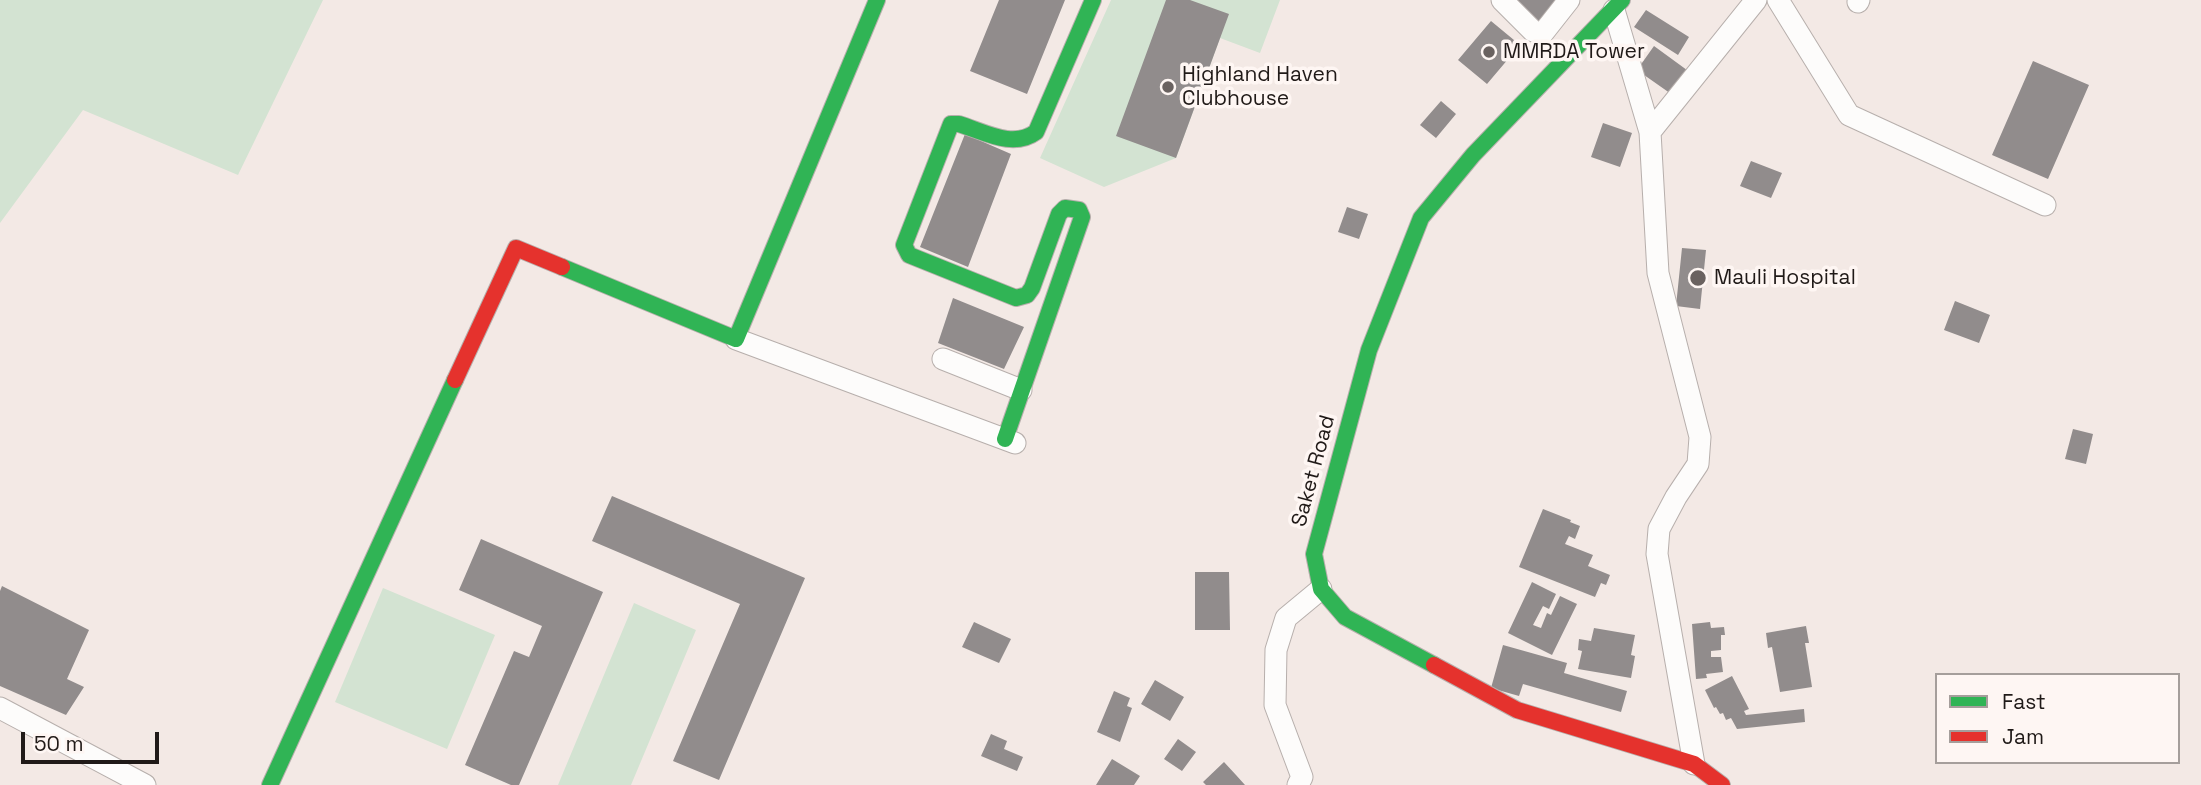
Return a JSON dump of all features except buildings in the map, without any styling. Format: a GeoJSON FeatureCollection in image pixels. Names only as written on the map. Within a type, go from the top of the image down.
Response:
{"type":"FeatureCollection","features":[{"type":"Feature","properties":{"kind":"street"},"geometry":{"type":"LineString","coordinates":[[736,339],[877,0]]}},
{"type":"Feature","properties":{"kind":"street"},"geometry":{"type":"LineString","coordinates":[[270,785],[516,248],[736,339],[1010,441],[1021,390],[1082,217],[1079,210],[1065,208],[1059,214],[1032,288],[1027,295],[1016,298],[908,255],[904,245],[951,124],[959,124],[1013,141],[1024,140],[1036,132],[1093,0]]}},
{"type":"Feature","properties":{"kind":"street"},"geometry":{"type":"LineString","coordinates":[[1502,0],[1533,32],[1543,33],[1569,0]]}},
{"type":"Feature","properties":{"kind":"street"},"geometry":{"type":"LineString","coordinates":[[1650,132],[1756,0]]}},
{"type":"Feature","properties":{"kind":"street"},"geometry":{"type":"LineString","coordinates":[[1778,0],[1849,115],[2045,205]]}},
{"type":"Feature","properties":{"kind":"street"},"geometry":{"type":"LineString","coordinates":[[1618,5],[1650,132],[1658,273],[1700,437],[1698,464],[1659,529],[1657,554],[1694,764]]}},
{"type":"Feature","properties":{"kind":"street","name":"Saket Road"},"geometry":{"type":"LineString","coordinates":[[1618,5],[1473,155],[1422,218],[1369,350],[1314,554],[1321,589],[1345,617],[1517,710],[1694,764],[1722,785]]}},
{"type":"Feature","properties":{"kind":"street"},"geometry":{"type":"LineString","coordinates":[[943,359],[1021,390]]}},
{"type":"Feature","properties":{"kind":"street"},"geometry":{"type":"LineString","coordinates":[[1298,785],[1301,777],[1275,705],[1276,650],[1286,618],[1321,589]]}},
{"type":"Feature","properties":{"kind":"street"},"geometry":{"type":"LineString","coordinates":[[0,708],[145,785]]}},
{"type":"Feature","properties":{"kind":"green space"},"geometry":{"type":"Polygon","coordinates":[[[0,0],[323,0],[238,175],[83,110],[0,223],[0,0]]]}},
{"type":"Feature","properties":{"kind":"green space"},"geometry":{"type":"Polygon","coordinates":[[[1111,0],[1280,0],[1260,53],[1220,38],[1176,158],[1104,187],[1040,158],[1111,0]]]}},
{"type":"Feature","properties":{"kind":"green space"},"geometry":{"type":"Polygon","coordinates":[[[383,588],[495,635],[447,749],[335,702],[383,588]]]}},
{"type":"Feature","properties":{"kind":"green space"},"geometry":{"type":"Polygon","coordinates":[[[634,603],[696,630],[631,785],[558,785],[634,603]]]}},
{"type":"Feature","properties":{"kind":"traffic: fast"},"geometry":{"type":"LineString","coordinates":[[562,267],[736,339],[877,0]]}},
{"type":"Feature","properties":{"kind":"traffic: fast"},"geometry":{"type":"LineString","coordinates":[[1005,439],[1082,217],[1079,210],[1065,208],[1059,214],[1032,288],[1027,295],[1016,298],[909,255],[904,245],[951,124],[1008,139],[1027,137],[1036,132],[1093,0]]}},
{"type":"Feature","properties":{"kind":"traffic: fast"},"geometry":{"type":"LineString","coordinates":[[1434,665],[1345,617],[1321,589],[1314,554],[1369,350],[1421,218],[1473,155],[1622,0]]}},
{"type":"Feature","properties":{"kind":"traffic: fast"},"geometry":{"type":"LineString","coordinates":[[270,785],[455,380]]}},
{"type":"Feature","properties":{"kind":"traffic: jam"},"geometry":{"type":"LineString","coordinates":[[455,380],[516,248],[562,267]]}},
{"type":"Feature","properties":{"kind":"traffic: jam"},"geometry":{"type":"LineString","coordinates":[[1434,665],[1517,710],[1694,764],[1722,785]]}},
{"type":"Feature","properties":{"kind":"place","name":"MMRDA Tower"},"geometry":{"type":"Point","coordinates":[1489,52]}},
{"type":"Feature","properties":{"kind":"place","name":"Highland Haven Clubhouse"},"geometry":{"type":"Point","coordinates":[1168,87]}},
{"type":"Feature","properties":{"kind":"place","name":"Mauli Hospital"},"geometry":{"type":"Point","coordinates":[1698,278]}}]}
